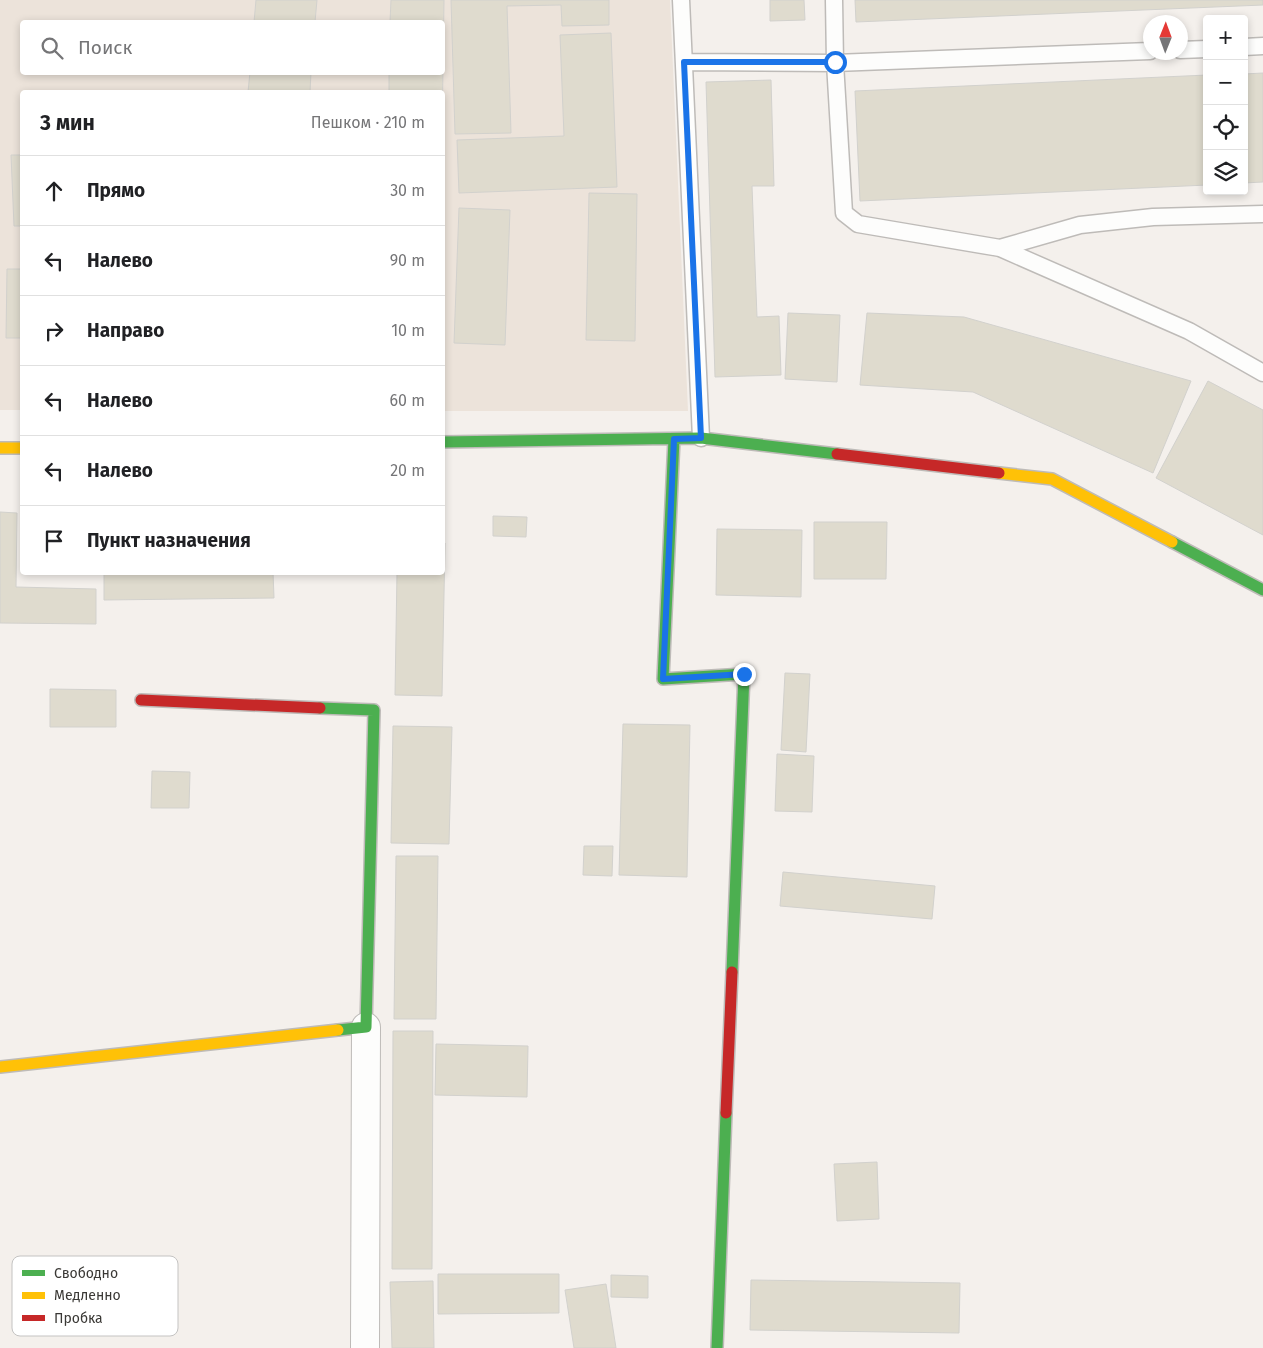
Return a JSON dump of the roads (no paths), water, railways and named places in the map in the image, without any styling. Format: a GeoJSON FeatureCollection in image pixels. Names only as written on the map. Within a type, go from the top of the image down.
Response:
{"type":"FeatureCollection","features":[{"type":"Feature","properties":{"kind":"street"},"geometry":{"type":"LineString","coordinates":[[445,442],[701,438],[1052,479],[1263,590]]}},
{"type":"Feature","properties":{"kind":"street"},"geometry":{"type":"LineString","coordinates":[[674,439],[663,679],[744,674],[717,1348]]}},
{"type":"Feature","properties":{"kind":"street"},"geometry":{"type":"LineString","coordinates":[[0,448],[20,448]]}},
{"type":"Feature","properties":{"kind":"street"},"geometry":{"type":"LineString","coordinates":[[141,700],[374,710],[366,1027],[366,1348]]}},
{"type":"Feature","properties":{"kind":"street"},"geometry":{"type":"LineString","coordinates":[[0,1067],[366,1027]]}},
{"type":"Feature","properties":{"kind":"lane"},"geometry":{"type":"LineString","coordinates":[[681,0],[701,438]]}},
{"type":"Feature","properties":{"kind":"lane"},"geometry":{"type":"LineString","coordinates":[[834,0],[835,62],[844,213],[858,224],[1000,248],[1188,331],[1263,373]]}},
{"type":"Feature","properties":{"kind":"lane"},"geometry":{"type":"LineString","coordinates":[[1248,47],[1263,46]]}},
{"type":"Feature","properties":{"kind":"lane"},"geometry":{"type":"LineString","coordinates":[[1188,49],[1203,48]]}},
{"type":"Feature","properties":{"kind":"lane"},"geometry":{"type":"LineString","coordinates":[[684,62],[835,62],[1143,51]]}},
{"type":"Feature","properties":{"kind":"lane"},"geometry":{"type":"LineString","coordinates":[[1000,248],[1080,225],[1152,217],[1263,214]]}}]}
